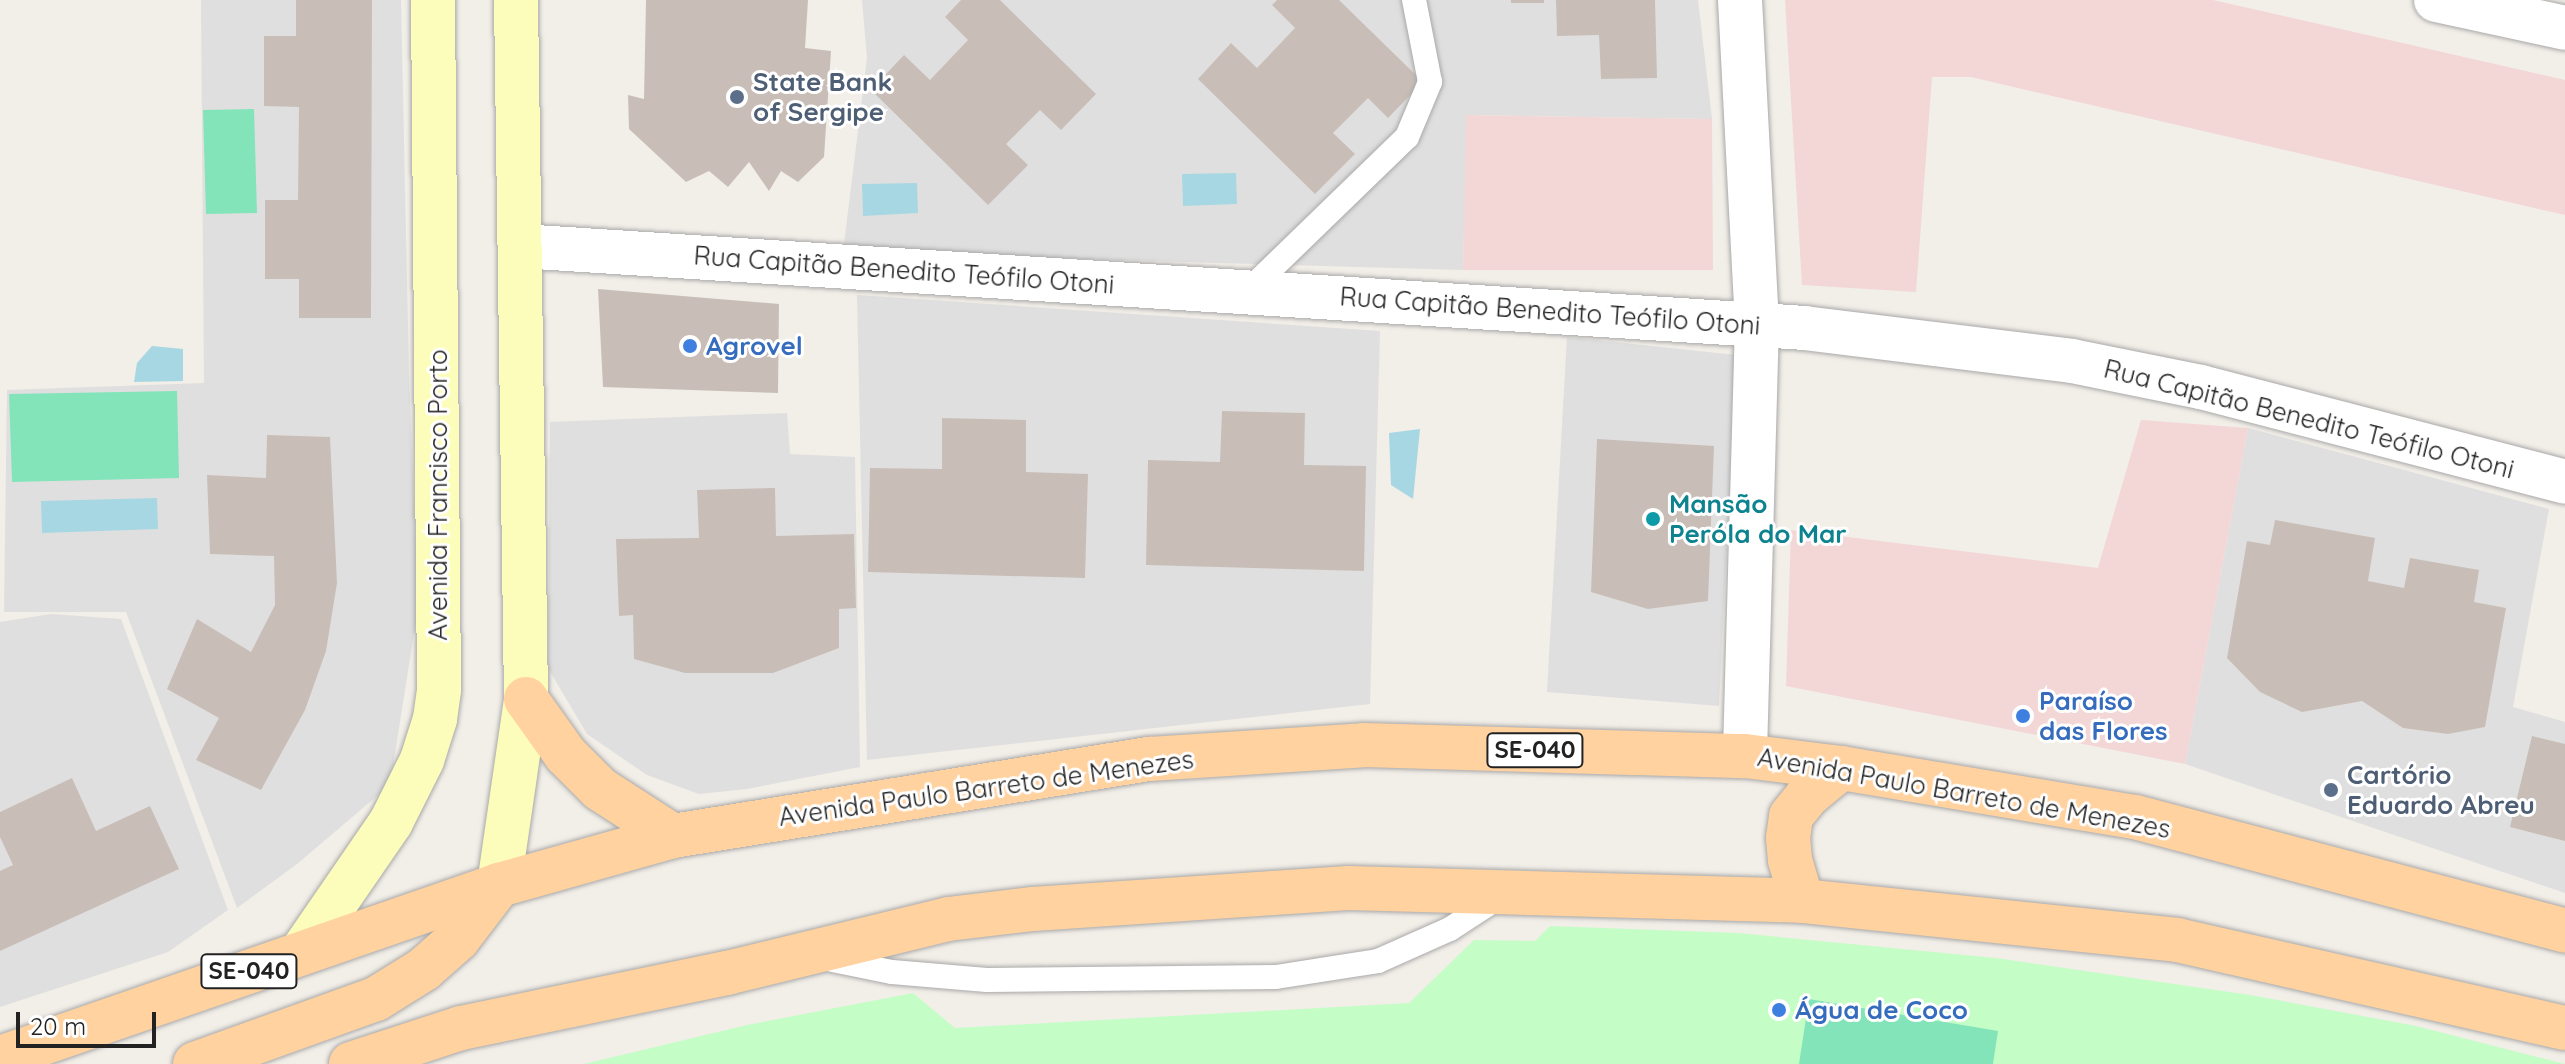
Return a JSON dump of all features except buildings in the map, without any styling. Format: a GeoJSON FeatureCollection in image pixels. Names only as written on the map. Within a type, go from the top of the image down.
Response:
{"type":"FeatureCollection","features":[{"type":"Feature","properties":{"kind":"main road","name":"Avenida Francisco Porto"},"geometry":{"type":"LineString","coordinates":[[301,953],[391,822],[422,760],[437,704],[433,0]]}},
{"type":"Feature","properties":{"kind":"main road"},"geometry":{"type":"LineString","coordinates":[[195,1064],[376,999],[424,969],[458,939],[499,885],[526,699],[516,0]]}},
{"type":"Feature","properties":{"kind":"main road"},"geometry":{"type":"LineString","coordinates":[[526,699],[566,755],[600,789],[673,836]]}},
{"type":"Feature","properties":{"kind":"main road","name":"Avenida Paulo Barreto de Menezes"},"geometry":{"type":"LineString","coordinates":[[0,1058],[499,885],[673,836],[1150,759],[1364,745],[1745,756],[1841,768],[2135,817],[2565,931]]}},
{"type":"Feature","properties":{"kind":"main road"},"geometry":{"type":"LineString","coordinates":[[1802,901],[1790,860],[1788,838],[1791,816],[1807,796],[1841,768]]}},
{"type":"Feature","properties":{"kind":"main road"},"geometry":{"type":"LineString","coordinates":[[351,1064],[461,1028],[727,973],[948,919],[1033,909],[1348,888],[1802,901],[2177,940],[2565,1028]]}},
{"type":"Feature","properties":{"kind":"street"},"geometry":{"type":"LineString","coordinates":[[1740,0],[1757,323],[1745,756]]}},
{"type":"Feature","properties":{"kind":"street"},"geometry":{"type":"LineString","coordinates":[[2436,0],[2565,28]]}},
{"type":"Feature","properties":{"kind":"street","name":"Rua Capitão Benedito Teófilo Otoni"},"geometry":{"type":"LineString","coordinates":[[520,246],[1757,323],[2072,361],[2144,375],[2201,387],[2565,482]]}},
{"type":"Feature","properties":{"kind":"lane"},"geometry":{"type":"LineString","coordinates":[[1248,291],[1407,137],[1430,82],[1414,0]]}},
{"type":"Feature","properties":{"kind":"lane"},"geometry":{"type":"LineString","coordinates":[[801,954],[892,972],[987,980],[1276,977],[1378,961],[1450,929],[1510,891]]}},
{"type":"Feature","properties":{"kind":"shaded area"},"geometry":{"type":"Polygon","coordinates":[[[201,0],[401,0],[409,376],[418,608],[390,785],[297,864],[237,908],[126,612],[4,612],[7,390],[204,383],[201,0]]]}},
{"type":"Feature","properties":{"kind":"shaded area"},"geometry":{"type":"Polygon","coordinates":[[[862,0],[1698,0],[1712,119],[1467,115],[1463,270],[843,252],[867,58],[862,0]]]}},
{"type":"Feature","properties":{"kind":"shaded area"},"geometry":{"type":"Polygon","coordinates":[[[1785,0],[2213,0],[2565,80],[2565,215],[1971,77],[1932,77],[1916,292],[1802,285],[1785,0]]]}},
{"type":"Feature","properties":{"kind":"shaded area"},"geometry":{"type":"Polygon","coordinates":[[[1466,115],[1712,119],[1713,270],[1463,270],[1466,115]]]}},
{"type":"Feature","properties":{"kind":"shaded area"},"geometry":{"type":"Polygon","coordinates":[[[857,295],[1380,331],[1370,704],[867,760],[857,295]]]}},
{"type":"Feature","properties":{"kind":"shaded area"},"geometry":{"type":"Polygon","coordinates":[[[1567,337],[1736,355],[1719,706],[1547,692],[1567,337]]]}},
{"type":"Feature","properties":{"kind":"shaded area"},"geometry":{"type":"Polygon","coordinates":[[[787,413],[790,454],[855,457],[860,767],[747,789],[699,794],[647,775],[587,734],[548,668],[550,422],[787,413]]]}},
{"type":"Feature","properties":{"kind":"shaded area"},"geometry":{"type":"Polygon","coordinates":[[[2141,420],[2248,428],[2185,764],[1786,686],[1791,530],[2098,568],[2141,420]]]}},
{"type":"Feature","properties":{"kind":"shaded area"},"geometry":{"type":"Polygon","coordinates":[[[2248,428],[2549,509],[2513,707],[2565,722],[2565,893],[2185,764],[2248,428]]]}},
{"type":"Feature","properties":{"kind":"shaded area"},"geometry":{"type":"Polygon","coordinates":[[[51,614],[121,619],[228,910],[168,952],[0,1007],[0,622],[51,614]]]}},
{"type":"Feature","properties":{"kind":"green space"},"geometry":{"type":"Polygon","coordinates":[[[254,109],[257,213],[206,214],[203,110],[254,109]]]}},
{"type":"Feature","properties":{"kind":"green space"},"geometry":{"type":"Polygon","coordinates":[[[177,391],[179,478],[12,482],[9,394],[177,391]]]}},
{"type":"Feature","properties":{"kind":"green space"},"geometry":{"type":"Polygon","coordinates":[[[1550,926],[1738,933],[1996,958],[2250,995],[2416,1026],[2565,1064],[584,1064],[747,1025],[913,993],[955,1028],[1409,1003],[1474,940],[1535,941],[1550,926]]]}},
{"type":"Feature","properties":{"kind":"green space"},"geometry":{"type":"Polygon","coordinates":[[[1809,999],[1998,1031],[1993,1064],[1799,1064],[1809,999]]]}},
{"type":"Feature","properties":{"kind":"water"},"geometry":{"type":"Polygon","coordinates":[[[1236,173],[1237,204],[1183,206],[1182,174],[1236,173]]]}},
{"type":"Feature","properties":{"kind":"water"},"geometry":{"type":"Polygon","coordinates":[[[917,183],[918,213],[863,216],[862,184],[917,183]]]}},
{"type":"Feature","properties":{"kind":"water"},"geometry":{"type":"Polygon","coordinates":[[[152,346],[183,349],[183,381],[134,382],[137,363],[152,346]]]}},
{"type":"Feature","properties":{"kind":"water"},"geometry":{"type":"Polygon","coordinates":[[[1420,429],[1413,499],[1391,485],[1389,433],[1420,429]]]}},
{"type":"Feature","properties":{"kind":"water"},"geometry":{"type":"Polygon","coordinates":[[[157,498],[158,529],[42,533],[41,501],[157,498]]]}},
{"type":"Feature","properties":{"kind":"place","name":"State Bank of Sergipe"},"geometry":{"type":"Point","coordinates":[737,97]}},
{"type":"Feature","properties":{"kind":"place","name":"Agrovel"},"geometry":{"type":"Point","coordinates":[690,346]}},
{"type":"Feature","properties":{"kind":"place","name":"Mansão Peróla do Mar"},"geometry":{"type":"Point","coordinates":[1653,519]}},
{"type":"Feature","properties":{"kind":"place","name":"Paraíso das Flores"},"geometry":{"type":"Point","coordinates":[2023,716]}},
{"type":"Feature","properties":{"kind":"place","name":"Cartório Eduardo Abreu"},"geometry":{"type":"Point","coordinates":[2331,790]}},
{"type":"Feature","properties":{"kind":"place","name":"Água de Coco"},"geometry":{"type":"Point","coordinates":[1779,1010]}}]}
